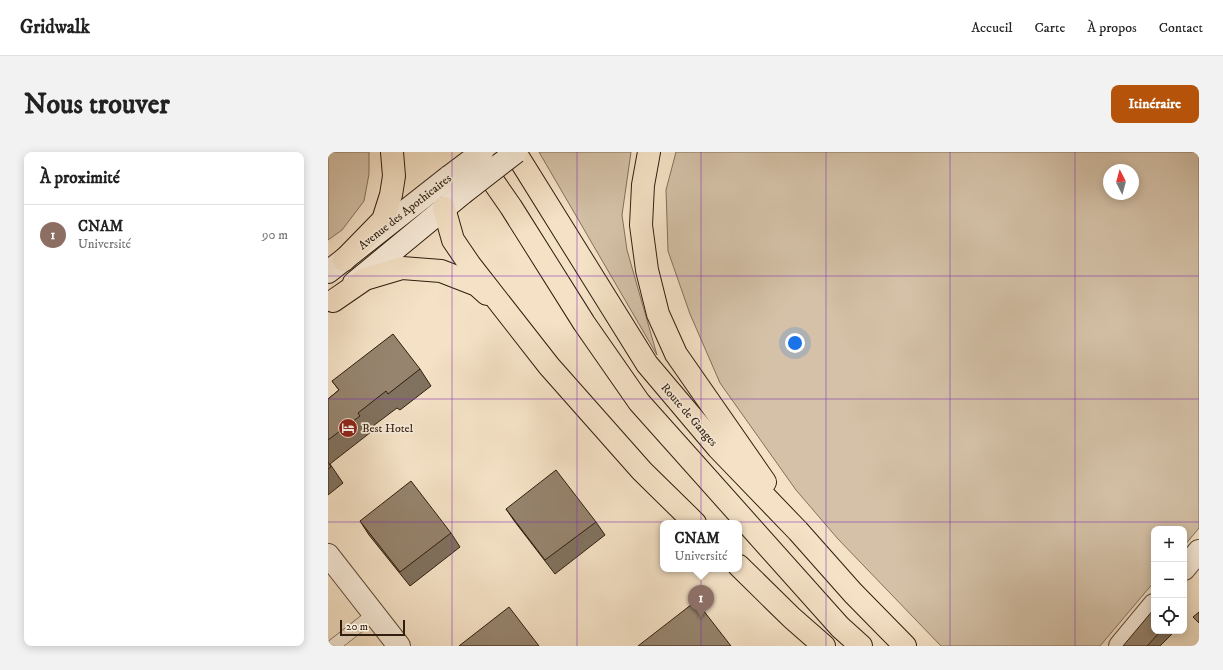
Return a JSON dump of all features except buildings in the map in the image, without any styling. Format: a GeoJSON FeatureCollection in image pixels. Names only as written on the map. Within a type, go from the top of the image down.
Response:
{"type":"FeatureCollection","features":[{"type":"Feature","properties":{"kind":"main road"},"geometry":{"type":"LineString","coordinates":[[336,266],[383,220],[391,195],[394,176],[392,152]]}},
{"type":"Feature","properties":{"kind":"main road"},"geometry":{"type":"LineString","coordinates":[[473,152],[511,207],[584,323],[639,402],[840,627],[861,646]]}},
{"type":"Feature","properties":{"kind":"main road","name":"Route de Ganges"},"geometry":{"type":"LineString","coordinates":[[515,152],[646,364],[718,448],[798,531],[853,593],[905,646]]}},
{"type":"Feature","properties":{"kind":"main road"},"geometry":{"type":"LineString","coordinates":[[649,152],[643,185],[641,225],[647,270],[658,314],[676,354],[733,434],[798,531]]}},
{"type":"Feature","properties":{"kind":"main road"},"geometry":{"type":"LineString","coordinates":[[444,208],[453,240],[549,366],[637,465],[692,520]]}},
{"type":"Feature","properties":{"kind":"main road"},"geometry":{"type":"LineString","coordinates":[[330,303],[365,279],[402,268],[441,271],[470,282],[477,285],[506,311]]}},
{"type":"Feature","properties":{"kind":"main road"},"geometry":{"type":"LineString","coordinates":[[742,569],[792,618],[824,646]]}},
{"type":"Feature","properties":{"kind":"street","name":"Avenue des Apothicaires"},"geometry":{"type":"LineString","coordinates":[[330,303],[444,208],[457,184],[482,152]]}},
{"type":"Feature","properties":{"kind":"street","name":"Avenue des Apothicaires"},"geometry":{"type":"LineString","coordinates":[[336,266],[457,184],[499,152]]}},
{"type":"Feature","properties":{"kind":"street","name":"Avenue des Apothicaires"},"geometry":{"type":"LineString","coordinates":[[457,184],[515,152]]}},
{"type":"Feature","properties":{"kind":"street"},"geometry":{"type":"LineString","coordinates":[[1187,565],[1199,551]]}},
{"type":"Feature","properties":{"kind":"street"},"geometry":{"type":"LineString","coordinates":[[328,555],[399,646]]}},
{"type":"Feature","properties":{"kind":"street"},"geometry":{"type":"LineString","coordinates":[[1120,646],[1151,609]]}},
{"type":"Feature","properties":{"kind":"lane"},"geometry":{"type":"LineString","coordinates":[[333,646],[374,614]]}},
{"type":"Feature","properties":{"kind":"shaded area"},"geometry":{"type":"Polygon","coordinates":[[[328,152],[369,152],[369,174],[364,201],[342,230],[328,240],[328,152]]]}},
{"type":"Feature","properties":{"kind":"shaded area"},"geometry":{"type":"Polygon","coordinates":[[[539,152],[631,152],[622,215],[627,250],[657,355],[539,152]]]}},
{"type":"Feature","properties":{"kind":"shaded area"},"geometry":{"type":"Polygon","coordinates":[[[676,152],[1199,152],[1199,528],[1187,542],[1187,526],[1151,526],[1151,586],[1100,646],[941,646],[838,539],[796,490],[720,383],[690,314],[668,251],[666,190],[676,152]]]}},
{"type":"Feature","properties":{"kind":"place","name":"Best Hotel"},"geometry":{"type":"Point","coordinates":[348,428]}},
{"type":"Feature","properties":{"kind":"place","name":"CNAM"},"geometry":{"type":"Point","coordinates":[701,618]}}]}
